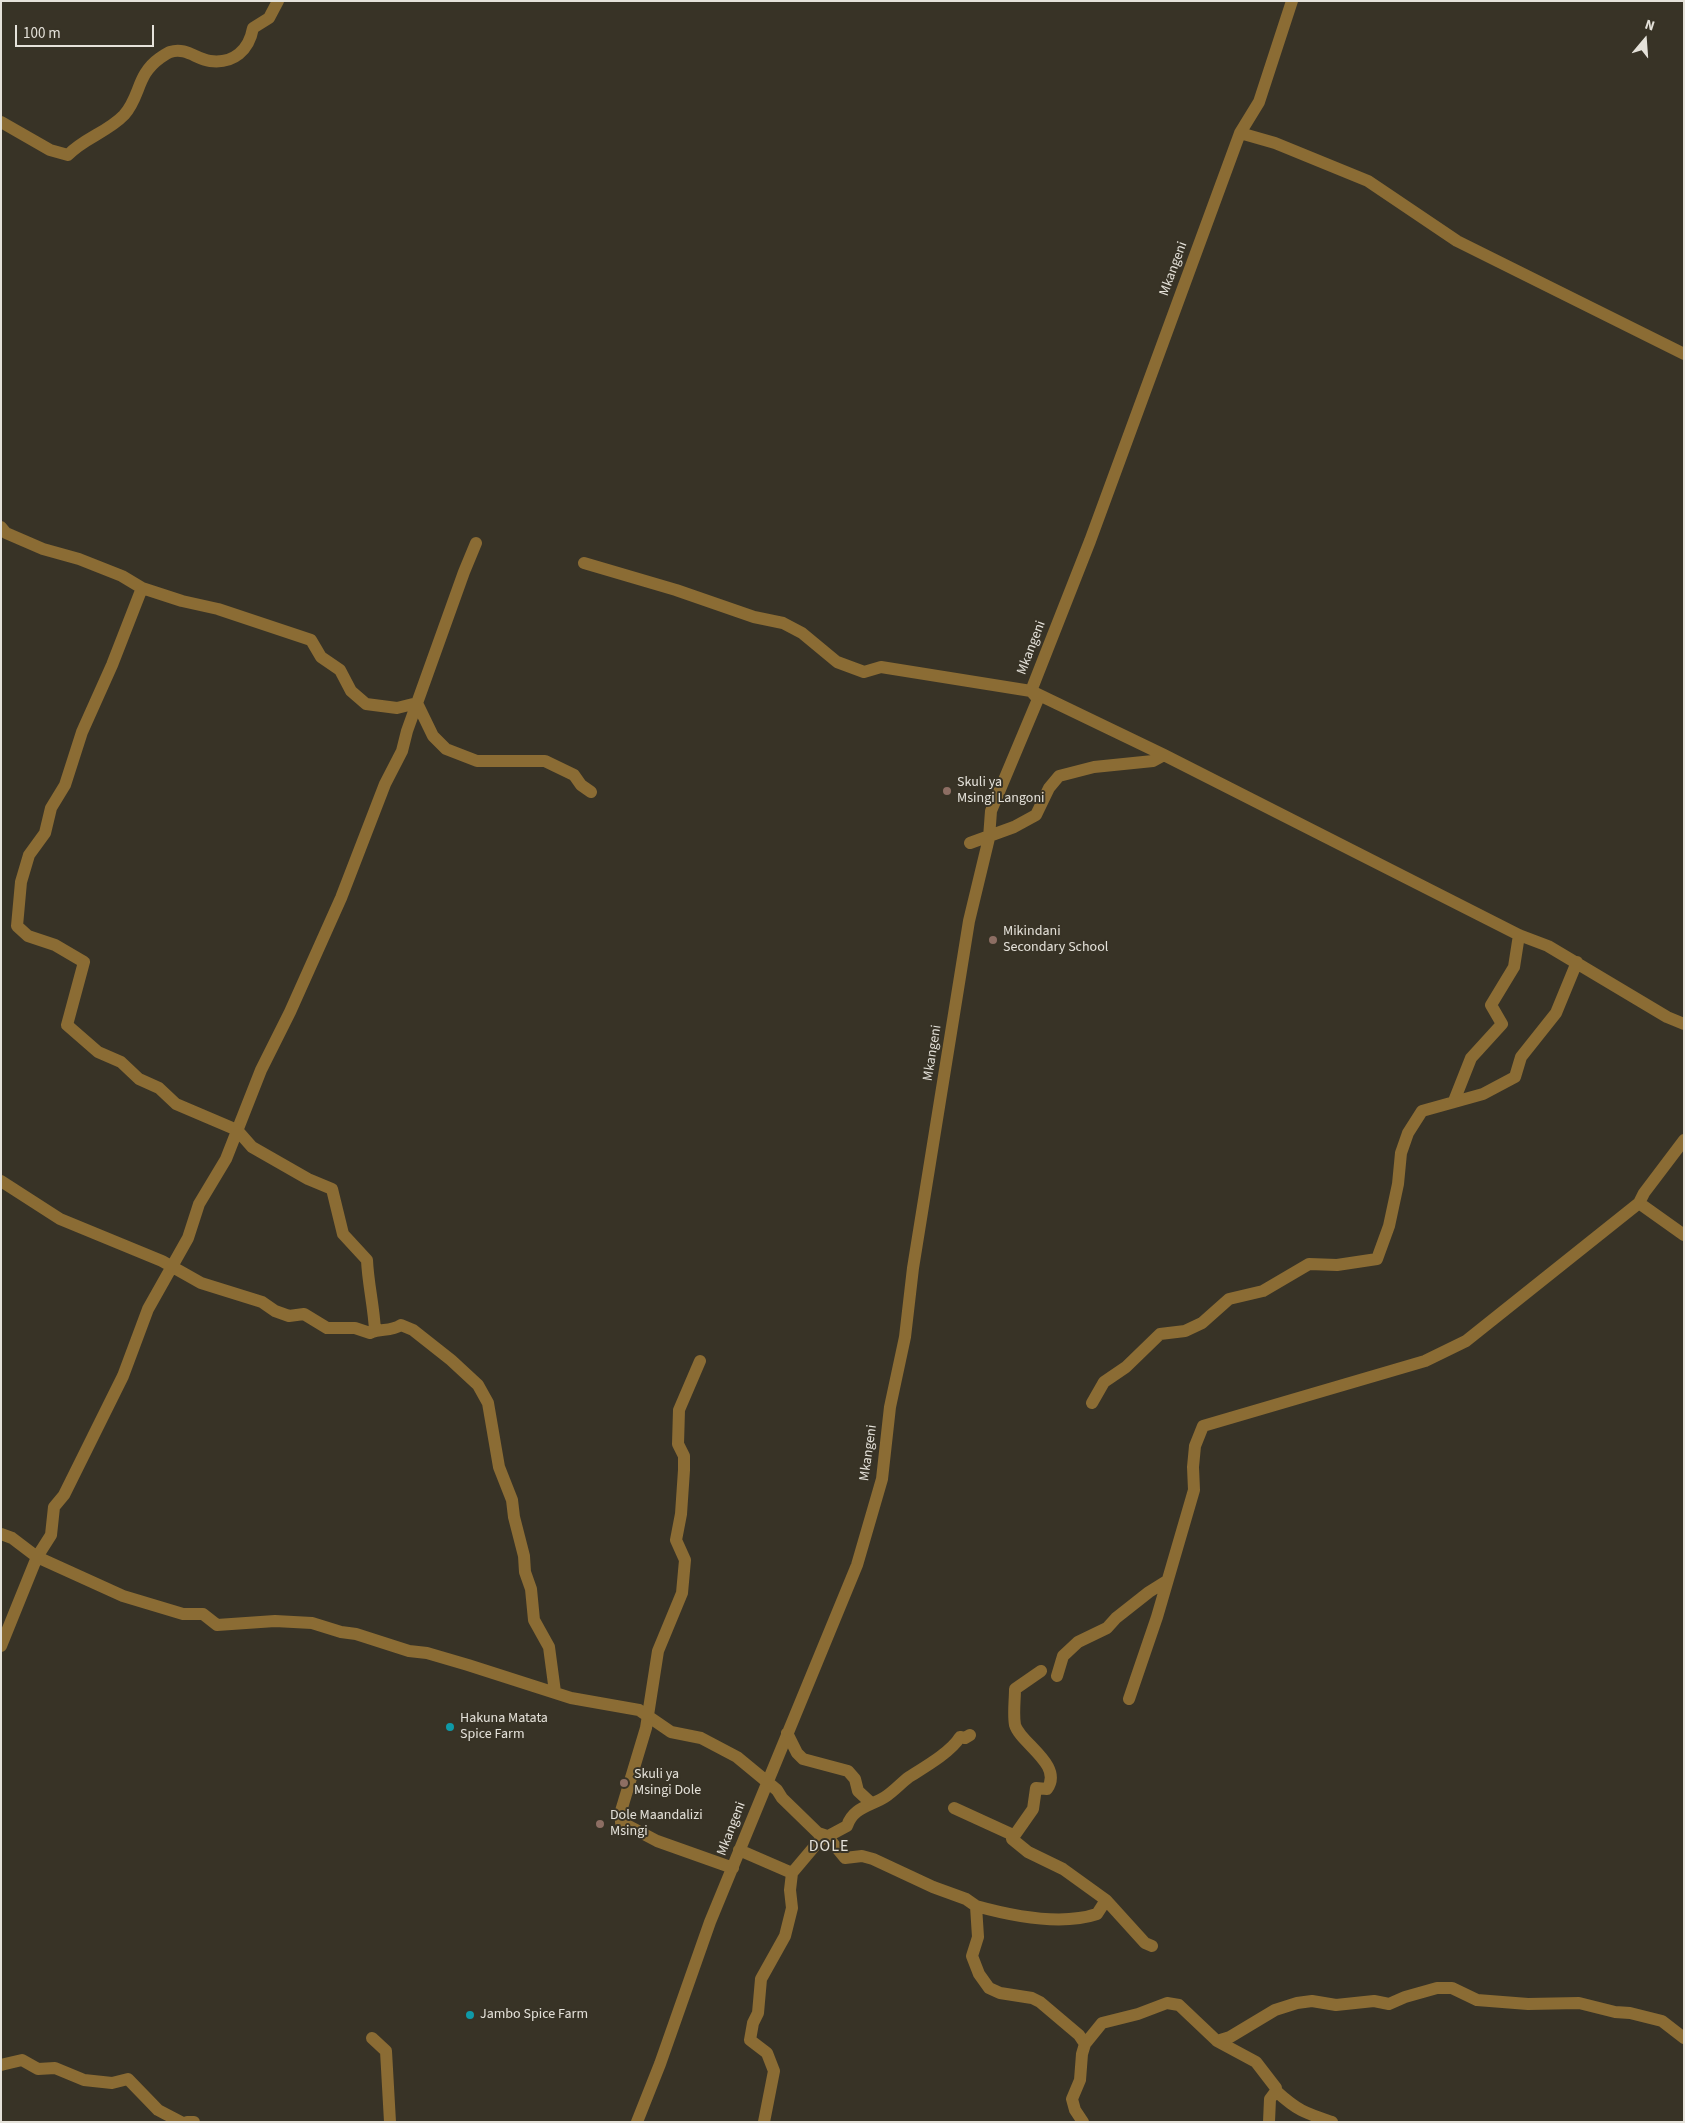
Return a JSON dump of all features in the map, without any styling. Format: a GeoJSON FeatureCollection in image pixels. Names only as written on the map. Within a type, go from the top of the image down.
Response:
{"type":"FeatureCollection","features":[{"type":"Feature","properties":{"kind":"street"},"geometry":{"type":"LineString","coordinates":[[1,122],[50,150],[68,155],[76,147],[124,115],[132,102],[146,69],[156,61],[169,52],[186,51],[208,60],[221,60],[238,55],[248,48],[253,28],[269,18],[278,1]]}},
{"type":"Feature","properties":{"kind":"street","name":"Mkangeni"},"geometry":{"type":"LineString","coordinates":[[637,2122],[660,2064],[710,1922],[787,1732],[819,1662],[857,1565],[882,1479],[890,1406],[905,1337],[913,1268],[968,921],[989,838],[991,810],[1038,699],[1032,691],[1094,530],[1240,133],[1259,102],[1292,1]]}},
{"type":"Feature","properties":{"kind":"street"},"geometry":{"type":"LineString","coordinates":[[1240,133],[1275,142],[1368,181],[1457,241],[1684,354]]}},
{"type":"Feature","properties":{"kind":"street"},"geometry":{"type":"LineString","coordinates":[[1,527],[6,533],[24,541],[113,573],[142,588],[182,601],[218,609],[311,640],[321,657],[340,670],[351,691],[366,704],[397,708],[417,703]]}},
{"type":"Feature","properties":{"kind":"street"},"geometry":{"type":"LineString","coordinates":[[1,1646],[37,1557],[51,1536],[54,1506],[64,1496],[123,1376],[148,1309],[188,1238],[199,1204],[226,1159],[261,1070],[290,1012],[340,898],[385,784],[402,751],[407,731],[476,543]]}},
{"type":"Feature","properties":{"kind":"street"},"geometry":{"type":"LineString","coordinates":[[584,563],[676,590],[754,617],[783,623],[802,633],[838,662],[864,672],[881,667],[1032,691],[1164,755],[1519,935],[1534,939],[1577,962],[1667,1017],[1684,1024]]}},
{"type":"Feature","properties":{"kind":"street"},"geometry":{"type":"LineString","coordinates":[[142,588],[112,665],[82,732],[65,786],[50,808],[45,833],[29,855],[21,882],[17,926],[28,936],[55,946],[84,962],[67,1025],[98,1052],[121,1062],[139,1079],[159,1088],[176,1104],[237,1130],[252,1147],[308,1179],[332,1189],[343,1234],[367,1260],[368,1288],[374,1305],[375,1331]]}},
{"type":"Feature","properties":{"kind":"street"},"geometry":{"type":"LineString","coordinates":[[417,703],[433,736],[446,749],[477,761],[545,762],[574,775],[591,792]]}},
{"type":"Feature","properties":{"kind":"street"},"geometry":{"type":"LineString","coordinates":[[970,843],[989,838],[1036,815],[1049,788],[1059,776],[1094,767],[1153,761],[1164,755]]}},
{"type":"Feature","properties":{"kind":"street"},"geometry":{"type":"LineString","coordinates":[[1454,1101],[1471,1058],[1502,1024],[1491,1006],[1514,967],[1519,935]]}},
{"type":"Feature","properties":{"kind":"street"},"geometry":{"type":"LineString","coordinates":[[1092,1403],[1104,1382],[1126,1367],[1160,1334],[1185,1331],[1202,1323],[1229,1299],[1263,1291],[1309,1264],[1337,1266],[1377,1259],[1389,1226],[1402,1153],[1408,1133],[1422,1111],[1484,1094],[1515,1077],[1521,1057],[1556,1013],[1577,962]]}},
{"type":"Feature","properties":{"kind":"street"},"geometry":{"type":"LineString","coordinates":[[1129,1699],[1157,1617],[1165,1582],[1194,1490],[1192,1467],[1195,1446],[1203,1426],[1425,1361],[1466,1341],[1639,1203],[1684,1140]]}},
{"type":"Feature","properties":{"kind":"street"},"geometry":{"type":"LineString","coordinates":[[1,1181],[60,1219],[172,1267],[201,1282],[262,1302],[275,1311],[289,1316],[304,1314],[327,1328],[355,1328],[370,1333],[393,1330],[401,1325],[412,1330],[467,1374],[478,1385],[488,1404],[498,1460],[512,1500],[514,1517],[524,1556],[525,1572],[532,1588],[534,1620],[549,1647],[555,1692]]}},
{"type":"Feature","properties":{"kind":"street"},"geometry":{"type":"LineString","coordinates":[[1639,1203],[1684,1235]]}},
{"type":"Feature","properties":{"kind":"street"},"geometry":{"type":"LineString","coordinates":[[700,1361],[679,1410],[678,1444],[684,1456],[684,1470],[681,1514],[676,1540],[685,1560],[682,1594],[658,1651],[649,1715],[621,1811],[621,1822],[656,1841],[733,1868]]}},
{"type":"Feature","properties":{"kind":"street"},"geometry":{"type":"LineString","coordinates":[[1,1534],[12,1538],[37,1557],[123,1596],[183,1614],[203,1614],[217,1625],[275,1621],[312,1623],[410,1651],[427,1653],[571,1698],[639,1710],[649,1715],[671,1732],[701,1738],[737,1757],[767,1781],[818,1833],[827,1836],[844,1858],[862,1856],[874,1859],[932,1887],[966,1899],[976,1906],[1057,1920],[1073,1920],[1097,1914],[1106,1900]]}},
{"type":"Feature","properties":{"kind":"street"},"geometry":{"type":"LineString","coordinates":[[1056,1676],[1063,1656],[1078,1642],[1107,1628],[1116,1618],[1165,1582]]}},
{"type":"Feature","properties":{"kind":"street"},"geometry":{"type":"LineString","coordinates":[[1013,1835],[1033,1809],[1036,1788],[1047,1789],[1050,1785],[1050,1773],[1039,1752],[1022,1737],[1016,1726],[1015,1689],[1041,1670]]}},
{"type":"Feature","properties":{"kind":"street"},"geometry":{"type":"LineString","coordinates":[[787,1732],[797,1753],[803,1759],[852,1774],[858,1791],[871,1803]]}},
{"type":"Feature","properties":{"kind":"street"},"geometry":{"type":"LineString","coordinates":[[764,2122],[774,2071],[767,2052],[750,2040],[759,2008],[761,1979],[784,1936],[792,1908],[790,1890],[792,1873],[810,1849],[827,1836],[847,1826],[855,1812],[885,1797],[910,1777],[935,1761],[956,1744],[960,1738],[970,1735]]}},
{"type":"Feature","properties":{"kind":"street"},"geometry":{"type":"LineString","coordinates":[[954,1808],[1013,1835]]}},
{"type":"Feature","properties":{"kind":"street"},"geometry":{"type":"LineString","coordinates":[[1013,1835],[1012,1838],[1028,1852],[1063,1869],[1106,1900],[1145,1943],[1152,1946]]}},
{"type":"Feature","properties":{"kind":"street"},"geometry":{"type":"LineString","coordinates":[[739,1850],[792,1873]]}},
{"type":"Feature","properties":{"kind":"street"},"geometry":{"type":"LineString","coordinates":[[976,1906],[978,1937],[972,1956],[979,1974],[989,1988],[1000,1993],[1032,1998],[1040,2002],[1080,2035],[1085,2044]]}},
{"type":"Feature","properties":{"kind":"street"},"geometry":{"type":"LineString","coordinates":[[1217,2041],[1230,2038],[1275,2010],[1298,2002],[1312,2001],[1336,2005],[1374,2001],[1389,2004],[1405,1997],[1437,1988],[1452,1988],[1476,2000],[1528,2004],[1579,2003],[1615,2012],[1630,2013],[1662,2021],[1684,2038]]}},
{"type":"Feature","properties":{"kind":"street"},"geometry":{"type":"LineString","coordinates":[[1084,2122],[1075,2110],[1072,2099],[1080,2080],[1082,2054],[1085,2044],[1102,2023],[1138,2014],[1167,2003],[1179,2005],[1217,2041],[1256,2062],[1276,2088],[1276,2091],[1295,2109],[1312,2117],[1332,2122]]}},
{"type":"Feature","properties":{"kind":"street"},"geometry":{"type":"LineString","coordinates":[[372,2038],[386,2051],[390,2122]]}},
{"type":"Feature","properties":{"kind":"street"},"geometry":{"type":"LineString","coordinates":[[1,2065],[22,2060],[38,2069],[55,2068],[84,2080],[112,2083],[128,2079],[158,2110],[180,2122]]}},
{"type":"Feature","properties":{"kind":"street"},"geometry":{"type":"LineString","coordinates":[[1269,2122],[1270,2099],[1276,2091]]}},
{"type":"Feature","properties":{"kind":"street"},"geometry":{"type":"LineString","coordinates":[[187,2122],[194,2122]]}},
{"type":"Feature","properties":{"kind":"place","name":"Skuli ya Msingi Langoni"},"geometry":{"type":"Point","coordinates":[947,791]}},
{"type":"Feature","properties":{"kind":"place","name":"Mikindani Secondary School"},"geometry":{"type":"Point","coordinates":[993,940]}},
{"type":"Feature","properties":{"kind":"place","name":"Hakuna Matata Spice Farm"},"geometry":{"type":"Point","coordinates":[450,1727]}},
{"type":"Feature","properties":{"kind":"place","name":"Skuli ya Msingi Dole"},"geometry":{"type":"Point","coordinates":[624,1783]}},
{"type":"Feature","properties":{"kind":"place","name":"Dole Maandalizi Msingi"},"geometry":{"type":"Point","coordinates":[600,1824]}},
{"type":"Feature","properties":{"kind":"place","name":"Jambo Spice Farm"},"geometry":{"type":"Point","coordinates":[470,2015]}},
{"type":"Feature","properties":{"kind":"district","name":"DOLE"},"geometry":{"type":"Point","coordinates":[829,1847]}}]}
